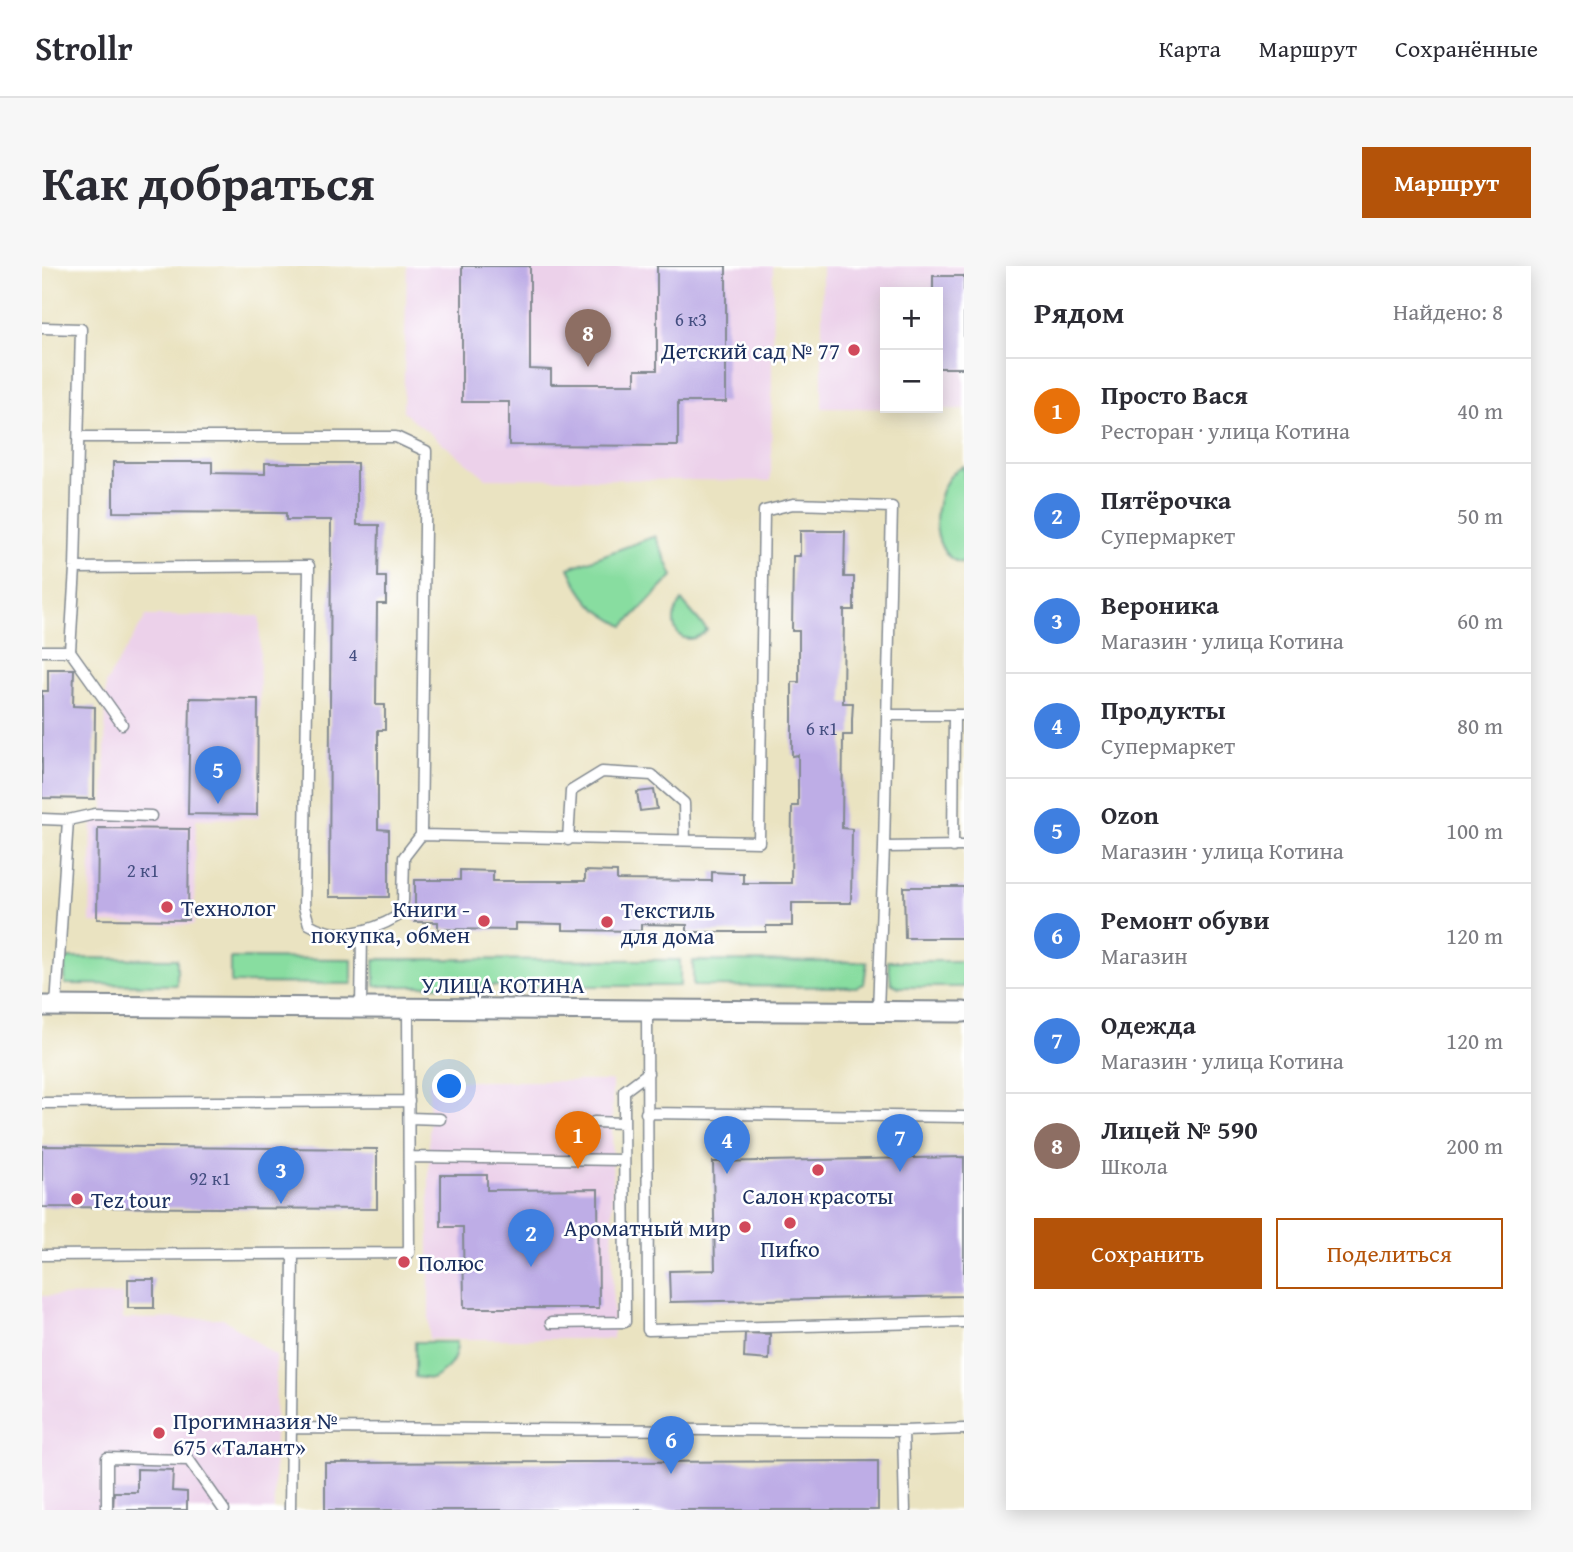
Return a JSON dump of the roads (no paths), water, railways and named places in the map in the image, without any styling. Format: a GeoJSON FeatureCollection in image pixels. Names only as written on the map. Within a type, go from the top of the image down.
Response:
{"type":"FeatureCollection","features":[{"type":"Feature","properties":{"kind":"street","name":"УЛИЦА КОТИНА"},"geometry":{"type":"LineString","coordinates":[[49,1006],[964,1012]]}},
{"type":"Feature","properties":{"kind":"lane"},"geometry":{"type":"LineString","coordinates":[[42,328],[81,329],[75,568],[70,651],[122,724]]}},
{"type":"Feature","properties":{"kind":"lane"},"geometry":{"type":"LineString","coordinates":[[75,568],[309,566],[304,907],[309,924],[321,932],[362,933],[398,916],[403,901],[404,857],[421,835],[426,451],[396,437],[79,437]]}},
{"type":"Feature","properties":{"kind":"lane"},"geometry":{"type":"LineString","coordinates":[[421,835],[759,842],[764,510],[793,504],[892,507],[878,1012]]}},
{"type":"Feature","properties":{"kind":"lane"},"geometry":{"type":"LineString","coordinates":[[42,651],[70,651]]}},
{"type":"Feature","properties":{"kind":"lane"},"geometry":{"type":"LineString","coordinates":[[887,715],[959,715],[953,847]]}},
{"type":"Feature","properties":{"kind":"lane"},"geometry":{"type":"LineString","coordinates":[[568,840],[571,791],[601,772],[652,775],[684,803],[685,840]]}},
{"type":"Feature","properties":{"kind":"lane"},"geometry":{"type":"LineString","coordinates":[[42,819],[68,820],[95,814],[151,816]]}},
{"type":"Feature","properties":{"kind":"lane"},"geometry":{"type":"LineString","coordinates":[[49,1006],[68,820]]}},
{"type":"Feature","properties":{"kind":"lane"},"geometry":{"type":"LineString","coordinates":[[884,847],[964,846]]}},
{"type":"Feature","properties":{"kind":"lane"},"geometry":{"type":"LineString","coordinates":[[361,1008],[362,933]]}},
{"type":"Feature","properties":{"kind":"lane"},"geometry":{"type":"LineString","coordinates":[[42,1255],[409,1253],[408,1008]]}},
{"type":"Feature","properties":{"kind":"lane"},"geometry":{"type":"LineString","coordinates":[[647,1010],[648,1330],[964,1322]]}},
{"type":"Feature","properties":{"kind":"lane"},"geometry":{"type":"LineString","coordinates":[[551,1323],[625,1322],[624,1091],[648,1073]]}},
{"type":"Feature","properties":{"kind":"lane"},"geometry":{"type":"LineString","coordinates":[[42,1103],[409,1101]]}},
{"type":"Feature","properties":{"kind":"lane"},"geometry":{"type":"LineString","coordinates":[[646,1113],[964,1117]]}},
{"type":"Feature","properties":{"kind":"lane"},"geometry":{"type":"LineString","coordinates":[[409,1118],[440,1119]]}},
{"type":"Feature","properties":{"kind":"lane"},"geometry":{"type":"LineString","coordinates":[[594,1122],[624,1123]]}},
{"type":"Feature","properties":{"kind":"lane"},"geometry":{"type":"LineString","coordinates":[[409,1157],[623,1160]]}},
{"type":"Feature","properties":{"kind":"lane"},"geometry":{"type":"LineString","coordinates":[[290,1510],[293,1254]]}},
{"type":"Feature","properties":{"kind":"lane"},"geometry":{"type":"LineString","coordinates":[[293,1428],[964,1429]]}},
{"type":"Feature","properties":{"kind":"lane"},"geometry":{"type":"LineString","coordinates":[[903,1431],[905,1510]]}},
{"type":"Feature","properties":{"kind":"lane"},"geometry":{"type":"LineString","coordinates":[[107,1510],[107,1458],[189,1460],[224,1510]]}},
{"type":"Feature","properties":{"kind":"place","name":"Детский сад № 77"},"geometry":{"type":"Point","coordinates":[854,350]}},
{"type":"Feature","properties":{"kind":"place","name":"Лицей № 590"},"geometry":{"type":"Point","coordinates":[588,367]}},
{"type":"Feature","properties":{"kind":"place","name":"Ozon"},"geometry":{"type":"Point","coordinates":[218,804]}},
{"type":"Feature","properties":{"kind":"place","name":"Технолог"},"geometry":{"type":"Point","coordinates":[167,907]}},
{"type":"Feature","properties":{"kind":"place","name":"Книги - покупка, обмен"},"geometry":{"type":"Point","coordinates":[484,921]}},
{"type":"Feature","properties":{"kind":"place","name":"Текстиль для дома"},"geometry":{"type":"Point","coordinates":[607,922]}},
{"type":"Feature","properties":{"kind":"place","name":"Просто Вася"},"geometry":{"type":"Point","coordinates":[578,1169]}},
{"type":"Feature","properties":{"kind":"place","name":"Салон красоты"},"geometry":{"type":"Point","coordinates":[818,1170]}},
{"type":"Feature","properties":{"kind":"place","name":"Одежда"},"geometry":{"type":"Point","coordinates":[900,1172]}},
{"type":"Feature","properties":{"kind":"place","name":"Продукты"},"geometry":{"type":"Point","coordinates":[727,1174]}},
{"type":"Feature","properties":{"kind":"place","name":"Tez tour"},"geometry":{"type":"Point","coordinates":[77,1199]}},
{"type":"Feature","properties":{"kind":"place","name":"Вероника"},"geometry":{"type":"Point","coordinates":[281,1204]}},
{"type":"Feature","properties":{"kind":"place","name":"Пиfко"},"geometry":{"type":"Point","coordinates":[790,1223]}},
{"type":"Feature","properties":{"kind":"place","name":"Ароматный мир"},"geometry":{"type":"Point","coordinates":[745,1227]}},
{"type":"Feature","properties":{"kind":"place","name":"Полюс"},"geometry":{"type":"Point","coordinates":[404,1262]}},
{"type":"Feature","properties":{"kind":"place","name":"Пятёрочка"},"geometry":{"type":"Point","coordinates":[531,1267]}},
{"type":"Feature","properties":{"kind":"place","name":"Прогимназия № 675 «Талант»"},"geometry":{"type":"Point","coordinates":[159,1433]}},
{"type":"Feature","properties":{"kind":"place","name":"Ремонт обуви"},"geometry":{"type":"Point","coordinates":[671,1474]}}]}
